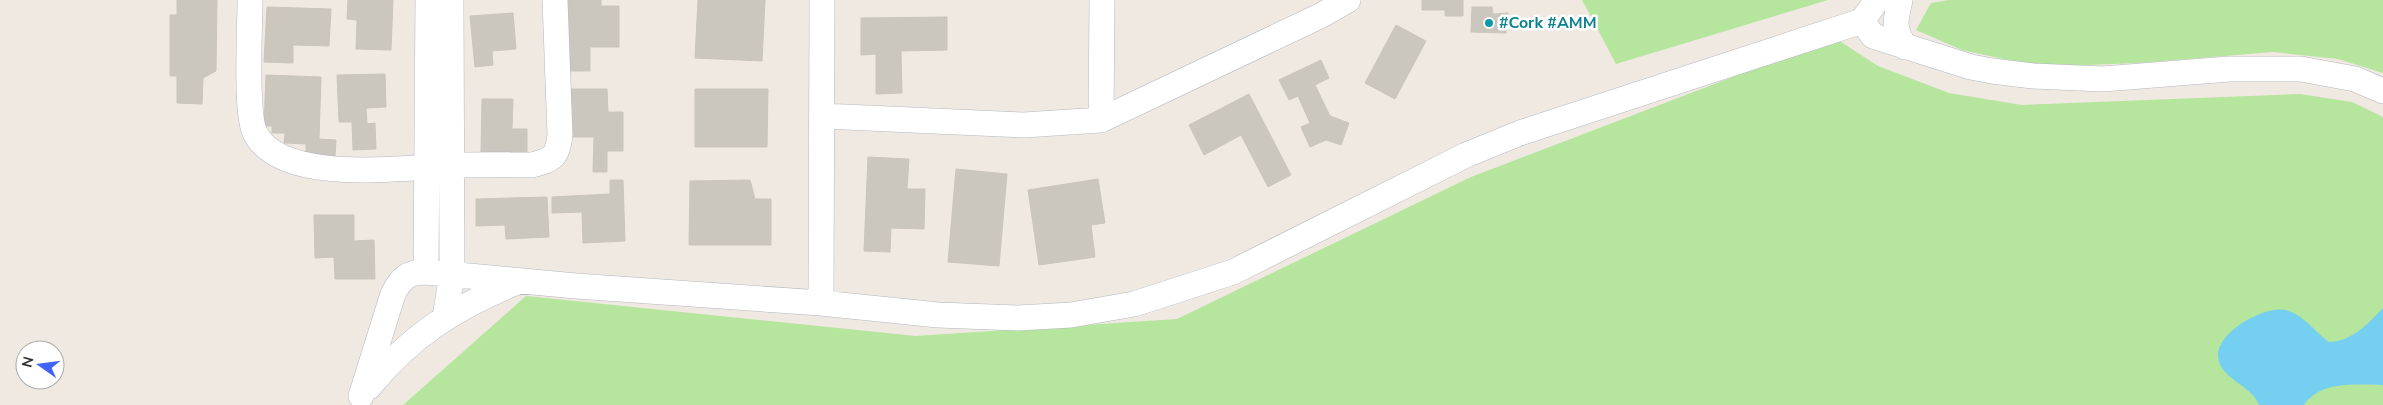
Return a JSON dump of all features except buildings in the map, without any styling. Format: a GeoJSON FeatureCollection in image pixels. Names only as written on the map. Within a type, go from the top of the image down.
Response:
{"type":"FeatureCollection","features":[{"type":"Feature","properties":{"kind":"street"},"geometry":{"type":"LineString","coordinates":[[250,0],[250,112],[255,132],[264,145],[282,158],[301,164],[337,170],[452,165],[532,165],[548,161],[557,153],[560,136],[555,0]]}},
{"type":"Feature","properties":{"kind":"street"},"geometry":{"type":"LineString","coordinates":[[426,272],[428,0]]}},
{"type":"Feature","properties":{"kind":"street"},"geometry":{"type":"LineString","coordinates":[[444,317],[452,274],[451,0]]}},
{"type":"Feature","properties":{"kind":"street"},"geometry":{"type":"LineString","coordinates":[[821,303],[822,0]]}},
{"type":"Feature","properties":{"kind":"street"},"geometry":{"type":"LineString","coordinates":[[1101,120],[1102,0]]}},
{"type":"Feature","properties":{"kind":"street"},"geometry":{"type":"LineString","coordinates":[[822,116],[1024,125],[1101,120],[1322,16],[1348,0]]}},
{"type":"Feature","properties":{"kind":"street"},"geometry":{"type":"LineString","coordinates":[[359,401],[389,306],[398,284],[410,273],[426,272],[518,281],[821,303],[938,315],[1018,318],[1071,315],[1134,304],[1233,272],[1466,155],[1520,134],[1862,20],[1877,0]]}},
{"type":"Feature","properties":{"kind":"street"},"geometry":{"type":"LineString","coordinates":[[1900,0],[1895,19],[1896,32],[1905,47]]}},
{"type":"Feature","properties":{"kind":"street"},"geometry":{"type":"LineString","coordinates":[[1862,20],[1873,36],[1905,47],[1971,67],[2033,76],[2103,79],[2273,68],[2327,73],[2355,79],[2383,90]]}},
{"type":"Feature","properties":{"kind":"street"},"geometry":{"type":"LineString","coordinates":[[359,401],[386,365],[425,330],[444,317],[518,281]]}},
{"type":"Feature","properties":{"kind":"green space"},"geometry":{"type":"Polygon","coordinates":[[[1582,0],[1828,0],[1616,64],[1582,0]]]}},
{"type":"Feature","properties":{"kind":"green space"},"geometry":{"type":"Polygon","coordinates":[[[1949,0],[2383,0],[2383,73],[2338,59],[2273,52],[2139,63],[2060,66],[2013,61],[1962,50],[1916,30],[1931,3],[1949,0]]]}},
{"type":"Feature","properties":{"kind":"green space"},"geometry":{"type":"Polygon","coordinates":[[[1835,38],[1878,66],[1949,93],[2022,105],[2300,94],[2352,102],[2383,117],[2383,405],[403,405],[526,296],[916,336],[1177,319],[1471,177],[1835,38]]]}},
{"type":"Feature","properties":{"kind":"water"},"geometry":{"type":"Polygon","coordinates":[[[2383,308],[2383,385],[2351,385],[2329,388],[2311,397],[2304,405],[2259,405],[2250,392],[2230,377],[2220,364],[2218,356],[2225,338],[2243,322],[2254,316],[2276,310],[2291,312],[2298,315],[2329,342],[2345,339],[2359,331],[2383,308]]]}},
{"type":"Feature","properties":{"kind":"place","name":"#Cork #AMM"},"geometry":{"type":"Point","coordinates":[1489,23]}}]}
